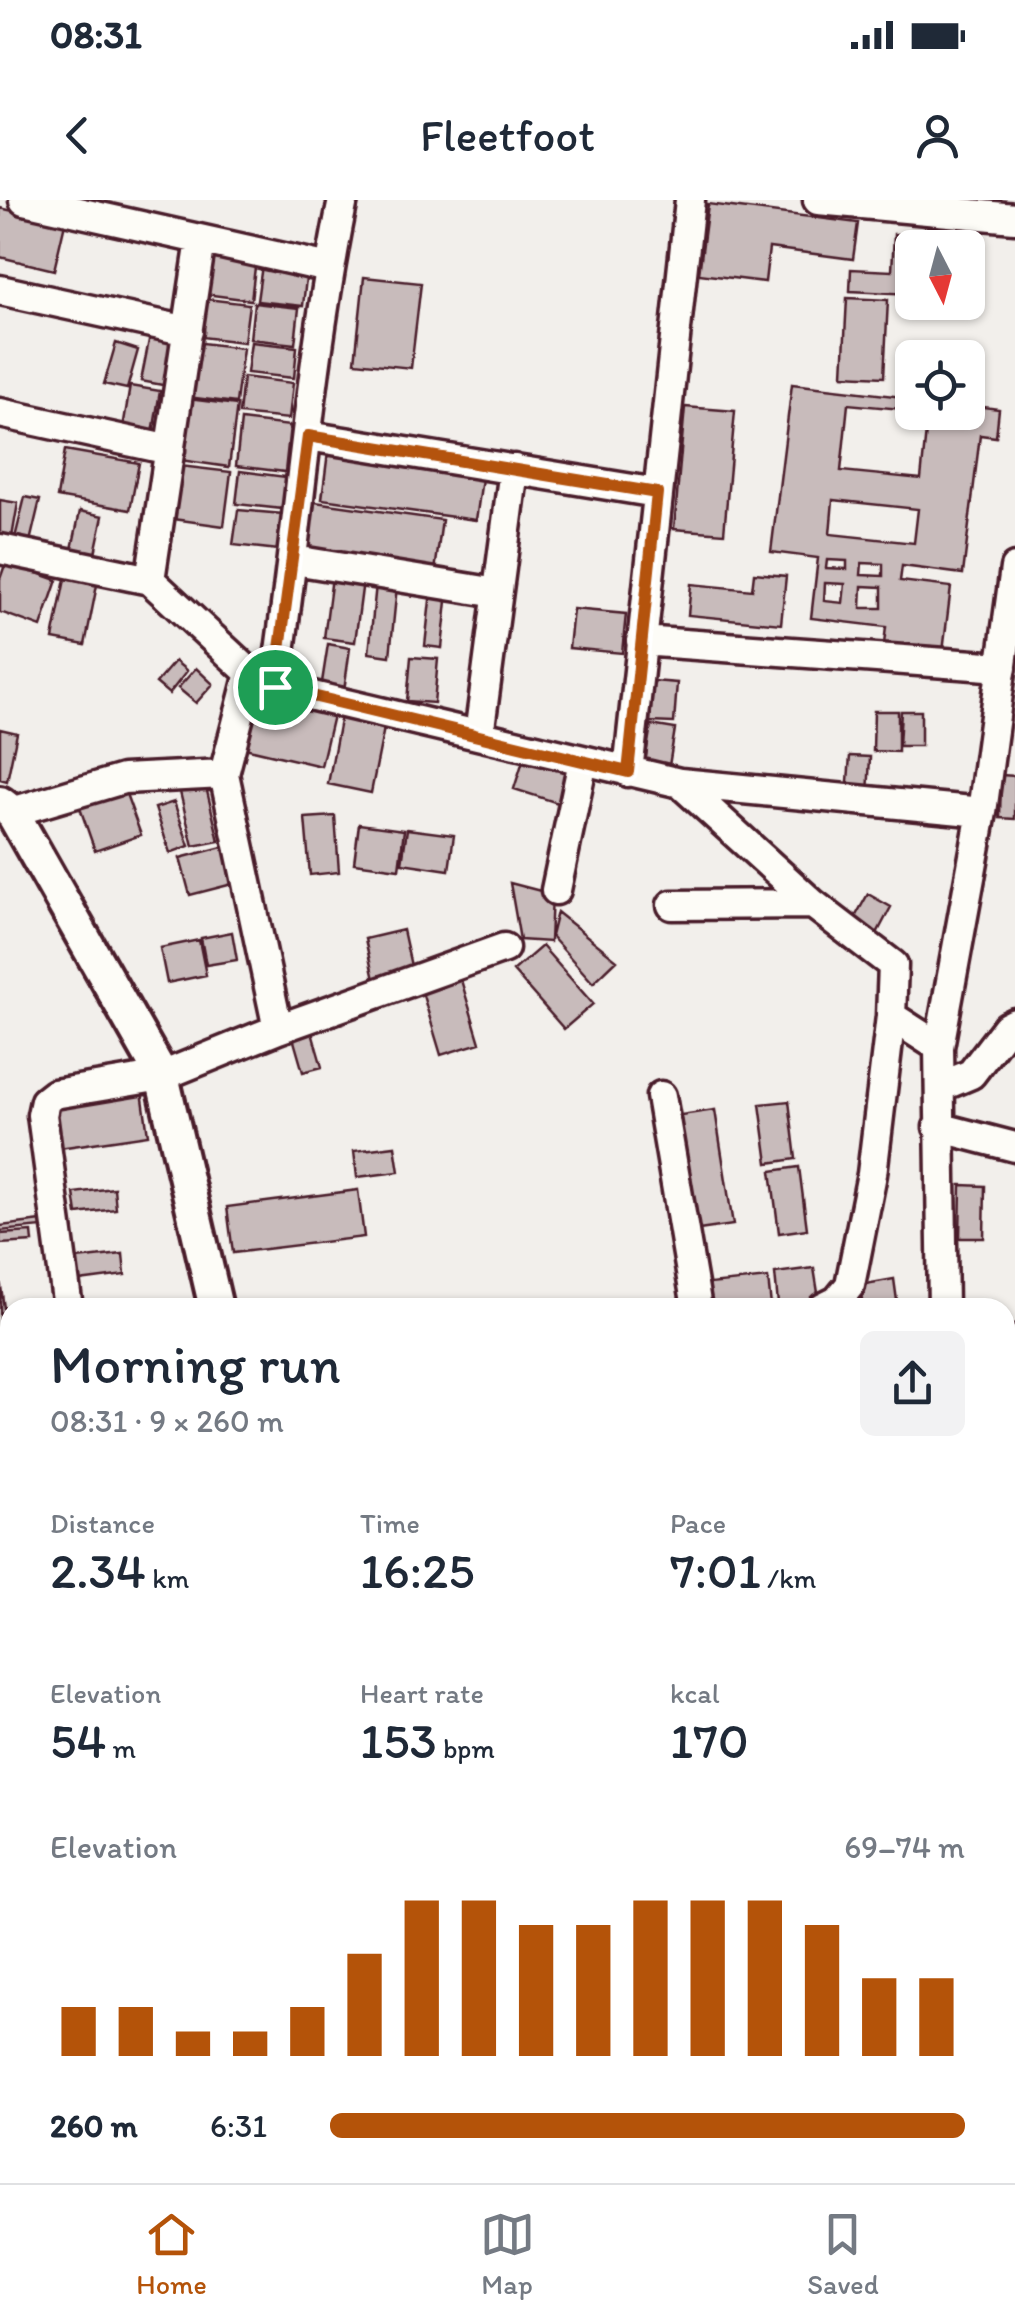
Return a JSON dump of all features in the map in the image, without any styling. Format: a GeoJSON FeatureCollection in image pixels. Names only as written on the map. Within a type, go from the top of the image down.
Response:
{"type":"FeatureCollection","features":[{"type":"Feature","properties":{"kind":"street"},"geometry":{"type":"LineString","coordinates":[[24,200],[329,268]]}},
{"type":"Feature","properties":{"kind":"street"},"geometry":{"type":"LineString","coordinates":[[275,687],[329,268],[342,200]]}},
{"type":"Feature","properties":{"kind":"street"},"geometry":{"type":"LineString","coordinates":[[628,772],[690,200]]}},
{"type":"Feature","properties":{"kind":"street"},"geometry":{"type":"LineString","coordinates":[[818,200],[921,205],[1015,218]]}},
{"type":"Feature","properties":{"kind":"street"},"geometry":{"type":"LineString","coordinates":[[150,580],[201,240]]}},
{"type":"Feature","properties":{"kind":"street"},"geometry":{"type":"LineString","coordinates":[[0,290],[188,331]]}},
{"type":"Feature","properties":{"kind":"street"},"geometry":{"type":"LineString","coordinates":[[0,413],[170,450]]}},
{"type":"Feature","properties":{"kind":"street"},"geometry":{"type":"LineString","coordinates":[[308,436],[657,493]]}},
{"type":"Feature","properties":{"kind":"street"},"geometry":{"type":"LineString","coordinates":[[479,735],[514,469]]}},
{"type":"Feature","properties":{"kind":"street"},"geometry":{"type":"LineString","coordinates":[[0,549],[150,580],[250,673],[275,687],[680,782],[982,812]]}},
{"type":"Feature","properties":{"kind":"street"},"geometry":{"type":"LineString","coordinates":[[294,560],[497,593]]}},
{"type":"Feature","properties":{"kind":"street"},"geometry":{"type":"LineString","coordinates":[[943,1298],[939,1046],[982,812],[1013,614],[1015,568]]}},
{"type":"Feature","properties":{"kind":"street"},"geometry":{"type":"LineString","coordinates":[[642,641],[1002,667]]}},
{"type":"Feature","properties":{"kind":"street"},"geometry":{"type":"LineString","coordinates":[[250,673],[224,774],[278,1029]]}},
{"type":"Feature","properties":{"kind":"street"},"geometry":{"type":"LineString","coordinates":[[556,890],[583,761]]}},
{"type":"Feature","properties":{"kind":"street"},"geometry":{"type":"LineString","coordinates":[[214,1298],[162,1076],[6,808],[123,779],[224,774]]}},
{"type":"Feature","properties":{"kind":"street"},"geometry":{"type":"LineString","coordinates":[[680,782],[813,904],[894,965],[872,1174],[850,1285],[839,1298]]}},
{"type":"Feature","properties":{"kind":"street"},"geometry":{"type":"LineString","coordinates":[[672,905],[813,904]]}},
{"type":"Feature","properties":{"kind":"street"},"geometry":{"type":"LineString","coordinates":[[67,1298],[42,1115],[45,1102],[54,1094],[162,1076],[278,1029],[504,948]]}},
{"type":"Feature","properties":{"kind":"street"},"geometry":{"type":"LineString","coordinates":[[891,1016],[939,1046]]}},
{"type":"Feature","properties":{"kind":"street"},"geometry":{"type":"LineString","coordinates":[[940,1087],[970,1074],[1015,1022]]}},
{"type":"Feature","properties":{"kind":"street"},"geometry":{"type":"LineString","coordinates":[[661,1096],[695,1298]]}},
{"type":"Feature","properties":{"kind":"street"},"geometry":{"type":"LineString","coordinates":[[938,1127],[1015,1147]]}},
{"type":"Feature","properties":{"kind":"building"},"geometry":{"type":"Polygon","coordinates":[[[708,204],[858,223],[853,259],[769,248],[765,282],[699,274],[708,204]]]}},
{"type":"Feature","properties":{"kind":"building"},"geometry":{"type":"Polygon","coordinates":[[[0,208],[65,223],[54,270],[0,257],[0,208]]]}},
{"type":"Feature","properties":{"kind":"building"},"geometry":{"type":"Polygon","coordinates":[[[895,234],[895,293],[850,291],[851,269],[892,271],[895,234]]]}},
{"type":"Feature","properties":{"kind":"building"},"geometry":{"type":"Polygon","coordinates":[[[202,252],[256,259],[251,300],[197,293],[202,252]]]}},
{"type":"Feature","properties":{"kind":"building"},"geometry":{"type":"Polygon","coordinates":[[[262,265],[307,269],[303,306],[257,301],[262,265]]]}},
{"type":"Feature","properties":{"kind":"building"},"geometry":{"type":"Polygon","coordinates":[[[364,277],[421,283],[411,368],[355,362],[364,277]]]}},
{"type":"Feature","properties":{"kind":"building"},"geometry":{"type":"Polygon","coordinates":[[[198,298],[249,304],[244,342],[193,336],[198,298]]]}},
{"type":"Feature","properties":{"kind":"building"},"geometry":{"type":"Polygon","coordinates":[[[847,298],[888,300],[884,377],[843,375],[847,298]]]}},
{"type":"Feature","properties":{"kind":"building"},"geometry":{"type":"Polygon","coordinates":[[[254,303],[299,308],[295,344],[250,339],[254,303]]]}},
{"type":"Feature","properties":{"kind":"building"},"geometry":{"type":"Polygon","coordinates":[[[151,330],[178,335],[168,386],[141,381],[151,330]]]}},
{"type":"Feature","properties":{"kind":"building"},"geometry":{"type":"Polygon","coordinates":[[[194,342],[243,348],[236,403],[187,397],[194,342]]]}},
{"type":"Feature","properties":{"kind":"building"},"geometry":{"type":"Polygon","coordinates":[[[251,342],[297,347],[294,378],[247,373],[251,342]]]}},
{"type":"Feature","properties":{"kind":"building"},"geometry":{"type":"Polygon","coordinates":[[[116,343],[138,350],[127,389],[104,384],[116,343]]]}},
{"type":"Feature","properties":{"kind":"building"},"geometry":{"type":"Polygon","coordinates":[[[243,377],[293,383],[289,419],[239,414],[243,377]]]}},
{"type":"Feature","properties":{"kind":"building"},"geometry":{"type":"Polygon","coordinates":[[[792,384],[895,396],[895,408],[848,404],[841,471],[921,479],[926,430],[985,430],[985,407],[999,409],[996,437],[980,435],[963,574],[902,566],[900,581],[951,587],[942,660],[883,653],[886,627],[811,618],[818,558],[771,552],[792,384]],[[833,500],[830,534],[914,543],[918,509],[833,500]],[[827,560],[826,568],[847,569],[847,561],[827,560]],[[862,563],[861,575],[883,576],[883,564],[862,563]],[[825,583],[824,601],[843,603],[845,584],[825,583]],[[862,586],[861,608],[882,608],[882,587],[862,586]]]}},
{"type":"Feature","properties":{"kind":"building"},"geometry":{"type":"Polygon","coordinates":[[[130,386],[160,391],[153,433],[123,428],[130,386]]]}},
{"type":"Feature","properties":{"kind":"building"},"geometry":{"type":"Polygon","coordinates":[[[188,399],[237,405],[229,467],[180,460],[188,399]]]}},
{"type":"Feature","properties":{"kind":"building"},"geometry":{"type":"Polygon","coordinates":[[[685,407],[735,411],[724,533],[674,529],[685,407]]]}},
{"type":"Feature","properties":{"kind":"building"},"geometry":{"type":"Polygon","coordinates":[[[241,420],[290,426],[285,472],[236,466],[241,420]]]}},
{"type":"Feature","properties":{"kind":"building"},"geometry":{"type":"Polygon","coordinates":[[[65,450],[139,463],[130,510],[57,497],[65,450]]]}},
{"type":"Feature","properties":{"kind":"building"},"geometry":{"type":"Polygon","coordinates":[[[328,452],[483,472],[476,520],[322,499],[328,452]]]}},
{"type":"Feature","properties":{"kind":"building"},"geometry":{"type":"Polygon","coordinates":[[[180,466],[231,472],[224,526],[173,519],[180,466]]]}},
{"type":"Feature","properties":{"kind":"building"},"geometry":{"type":"Polygon","coordinates":[[[240,471],[286,477],[283,509],[236,504],[240,471]]]}},
{"type":"Feature","properties":{"kind":"building"},"geometry":{"type":"Polygon","coordinates":[[[25,497],[40,500],[29,546],[14,542],[25,497]]]}},
{"type":"Feature","properties":{"kind":"building"},"geometry":{"type":"Polygon","coordinates":[[[0,500],[18,503],[11,543],[0,541],[0,500]]]}},
{"type":"Feature","properties":{"kind":"building"},"geometry":{"type":"Polygon","coordinates":[[[315,502],[442,520],[435,571],[307,553],[315,502]]]}},
{"type":"Feature","properties":{"kind":"building"},"geometry":{"type":"Polygon","coordinates":[[[238,510],[283,514],[279,550],[233,545],[238,510]]]}},
{"type":"Feature","properties":{"kind":"building"},"geometry":{"type":"Polygon","coordinates":[[[80,511],[103,516],[94,558],[71,554],[80,511]]]}},
{"type":"Feature","properties":{"kind":"building"},"geometry":{"type":"Polygon","coordinates":[[[6,562],[57,580],[41,627],[0,612],[0,579],[6,562]]]}},
{"type":"Feature","properties":{"kind":"building"},"geometry":{"type":"Polygon","coordinates":[[[754,573],[786,576],[781,624],[688,615],[691,584],[752,590],[754,573]]]}},
{"type":"Feature","properties":{"kind":"building"},"geometry":{"type":"Polygon","coordinates":[[[332,577],[363,581],[355,642],[324,638],[332,577]]]}},
{"type":"Feature","properties":{"kind":"building"},"geometry":{"type":"Polygon","coordinates":[[[65,579],[97,585],[85,645],[53,639],[65,579]]]}},
{"type":"Feature","properties":{"kind":"building"},"geometry":{"type":"Polygon","coordinates":[[[376,584],[397,586],[390,656],[369,653],[376,584]]]}},
{"type":"Feature","properties":{"kind":"building"},"geometry":{"type":"Polygon","coordinates":[[[431,591],[448,592],[442,648],[425,646],[431,591]]]}},
{"type":"Feature","properties":{"kind":"building"},"geometry":{"type":"Polygon","coordinates":[[[573,609],[626,614],[622,653],[569,648],[573,609]]]}},
{"type":"Feature","properties":{"kind":"building"},"geometry":{"type":"Polygon","coordinates":[[[328,644],[350,648],[343,698],[320,695],[328,644]]]}},
{"type":"Feature","properties":{"kind":"building"},"geometry":{"type":"Polygon","coordinates":[[[411,657],[438,659],[434,703],[407,701],[411,657]]]}},
{"type":"Feature","properties":{"kind":"building"},"geometry":{"type":"Polygon","coordinates":[[[175,661],[187,671],[169,694],[156,683],[175,661]]]}},
{"type":"Feature","properties":{"kind":"building"},"geometry":{"type":"Polygon","coordinates":[[[196,668],[213,684],[196,703],[178,688],[196,668]]]}},
{"type":"Feature","properties":{"kind":"building"},"geometry":{"type":"Polygon","coordinates":[[[653,681],[677,683],[674,723],[650,722],[653,681]]]}},
{"type":"Feature","properties":{"kind":"building"},"geometry":{"type":"Polygon","coordinates":[[[249,692],[334,711],[321,766],[236,746],[249,692]]]}},
{"type":"Feature","properties":{"kind":"building"},"geometry":{"type":"Polygon","coordinates":[[[874,711],[898,711],[898,752],[873,751],[874,711]]]}},
{"type":"Feature","properties":{"kind":"building"},"geometry":{"type":"Polygon","coordinates":[[[901,711],[921,711],[921,746],[899,746],[901,711]]]}},
{"type":"Feature","properties":{"kind":"building"},"geometry":{"type":"Polygon","coordinates":[[[341,715],[385,723],[371,793],[328,784],[341,715]]]}},
{"type":"Feature","properties":{"kind":"building"},"geometry":{"type":"Polygon","coordinates":[[[651,725],[675,729],[668,772],[644,768],[651,725]]]}},
{"type":"Feature","properties":{"kind":"building"},"geometry":{"type":"Polygon","coordinates":[[[0,729],[17,733],[7,781],[0,779],[0,729]]]}},
{"type":"Feature","properties":{"kind":"building"},"geometry":{"type":"Polygon","coordinates":[[[525,754],[576,770],[564,805],[514,789],[525,754]]]}},
{"type":"Feature","properties":{"kind":"building"},"geometry":{"type":"Polygon","coordinates":[[[850,756],[870,757],[868,795],[847,794],[850,756]]]}},
{"type":"Feature","properties":{"kind":"building"},"geometry":{"type":"Polygon","coordinates":[[[1001,775],[1015,776],[1015,819],[1000,818],[1001,775]]]}},
{"type":"Feature","properties":{"kind":"building"},"geometry":{"type":"Polygon","coordinates":[[[206,787],[219,841],[193,846],[180,792],[206,787]]]}},
{"type":"Feature","properties":{"kind":"building"},"geometry":{"type":"Polygon","coordinates":[[[125,791],[141,835],[95,851],[80,808],[125,791]]]}},
{"type":"Feature","properties":{"kind":"building"},"geometry":{"type":"Polygon","coordinates":[[[174,802],[189,846],[170,853],[155,808],[174,802]]]}},
{"type":"Feature","properties":{"kind":"building"},"geometry":{"type":"Polygon","coordinates":[[[335,816],[339,872],[310,875],[305,818],[335,816]]]}},
{"type":"Feature","properties":{"kind":"building"},"geometry":{"type":"Polygon","coordinates":[[[359,824],[404,830],[399,869],[354,863],[359,824]]]}},
{"type":"Feature","properties":{"kind":"building"},"geometry":{"type":"Polygon","coordinates":[[[407,829],[454,835],[449,870],[402,863],[407,829]]]}},
{"type":"Feature","properties":{"kind":"building"},"geometry":{"type":"Polygon","coordinates":[[[230,845],[240,882],[190,895],[180,858],[230,845]]]}},
{"type":"Feature","properties":{"kind":"building"},"geometry":{"type":"Polygon","coordinates":[[[510,883],[552,894],[550,942],[520,940],[510,883]]]}},
{"type":"Feature","properties":{"kind":"building"},"geometry":{"type":"Polygon","coordinates":[[[868,894],[891,907],[873,941],[849,928],[868,894]]]}},
{"type":"Feature","properties":{"kind":"building"},"geometry":{"type":"Polygon","coordinates":[[[557,912],[617,960],[593,983],[551,936],[557,912]]]}},
{"type":"Feature","properties":{"kind":"building"},"geometry":{"type":"Polygon","coordinates":[[[403,930],[413,975],[375,984],[365,939],[403,930]]]}},
{"type":"Feature","properties":{"kind":"building"},"geometry":{"type":"Polygon","coordinates":[[[232,932],[237,960],[206,965],[201,938],[232,932]]]}},
{"type":"Feature","properties":{"kind":"building"},"geometry":{"type":"Polygon","coordinates":[[[199,940],[206,975],[167,983],[160,948],[199,940]]]}},
{"type":"Feature","properties":{"kind":"building"},"geometry":{"type":"Polygon","coordinates":[[[542,946],[593,1004],[564,1029],[513,971],[542,946]]]}},
{"type":"Feature","properties":{"kind":"building"},"geometry":{"type":"Polygon","coordinates":[[[458,970],[480,1043],[441,1055],[419,982],[458,970]]]}},
{"type":"Feature","properties":{"kind":"building"},"geometry":{"type":"Polygon","coordinates":[[[311,1029],[322,1067],[303,1072],[292,1034],[311,1029]]]}},
{"type":"Feature","properties":{"kind":"building"},"geometry":{"type":"Polygon","coordinates":[[[142,1091],[148,1135],[59,1148],[52,1104],[142,1091]]]}},
{"type":"Feature","properties":{"kind":"building"},"geometry":{"type":"Polygon","coordinates":[[[789,1101],[796,1159],[768,1163],[760,1104],[789,1101]]]}},
{"type":"Feature","properties":{"kind":"building"},"geometry":{"type":"Polygon","coordinates":[[[715,1110],[733,1225],[692,1231],[674,1116],[715,1110]]]}},
{"type":"Feature","properties":{"kind":"building"},"geometry":{"type":"Polygon","coordinates":[[[395,1146],[399,1172],[357,1177],[354,1151],[395,1146]]]}},
{"type":"Feature","properties":{"kind":"building"},"geometry":{"type":"Polygon","coordinates":[[[799,1167],[807,1229],[779,1233],[771,1171],[799,1167]]]}},
{"type":"Feature","properties":{"kind":"building"},"geometry":{"type":"Polygon","coordinates":[[[961,1185],[985,1186],[984,1238],[960,1238],[961,1185]]]}},
{"type":"Feature","properties":{"kind":"building"},"geometry":{"type":"Polygon","coordinates":[[[114,1188],[116,1209],[77,1214],[74,1193],[114,1188]]]}},
{"type":"Feature","properties":{"kind":"building"},"geometry":{"type":"Polygon","coordinates":[[[358,1190],[364,1237],[233,1253],[227,1207],[358,1190]]]}},
{"type":"Feature","properties":{"kind":"building"},"geometry":{"type":"Polygon","coordinates":[[[42,1221],[43,1227],[0,1231],[0,1226],[42,1221]]]}},
{"type":"Feature","properties":{"kind":"building"},"geometry":{"type":"Polygon","coordinates":[[[32,1232],[33,1242],[0,1244],[0,1234],[32,1232]]]}},
{"type":"Feature","properties":{"kind":"building"},"geometry":{"type":"Polygon","coordinates":[[[123,1254],[125,1275],[79,1281],[76,1259],[123,1254]]]}},
{"type":"Feature","properties":{"kind":"building"},"geometry":{"type":"Polygon","coordinates":[[[814,1268],[819,1298],[777,1298],[775,1273],[814,1268]]]}},
{"type":"Feature","properties":{"kind":"building"},"geometry":{"type":"Polygon","coordinates":[[[768,1278],[770,1298],[711,1298],[709,1284],[768,1278]]]}},
{"type":"Feature","properties":{"kind":"building"},"geometry":{"type":"Polygon","coordinates":[[[894,1279],[897,1298],[862,1298],[860,1285],[894,1279]]]}},
{"type":"Feature","properties":{"kind":"route"},"geometry":{"type":"LineString","coordinates":[[308,436],[657,493],[628,772],[275,687],[308,436]]}}]}
